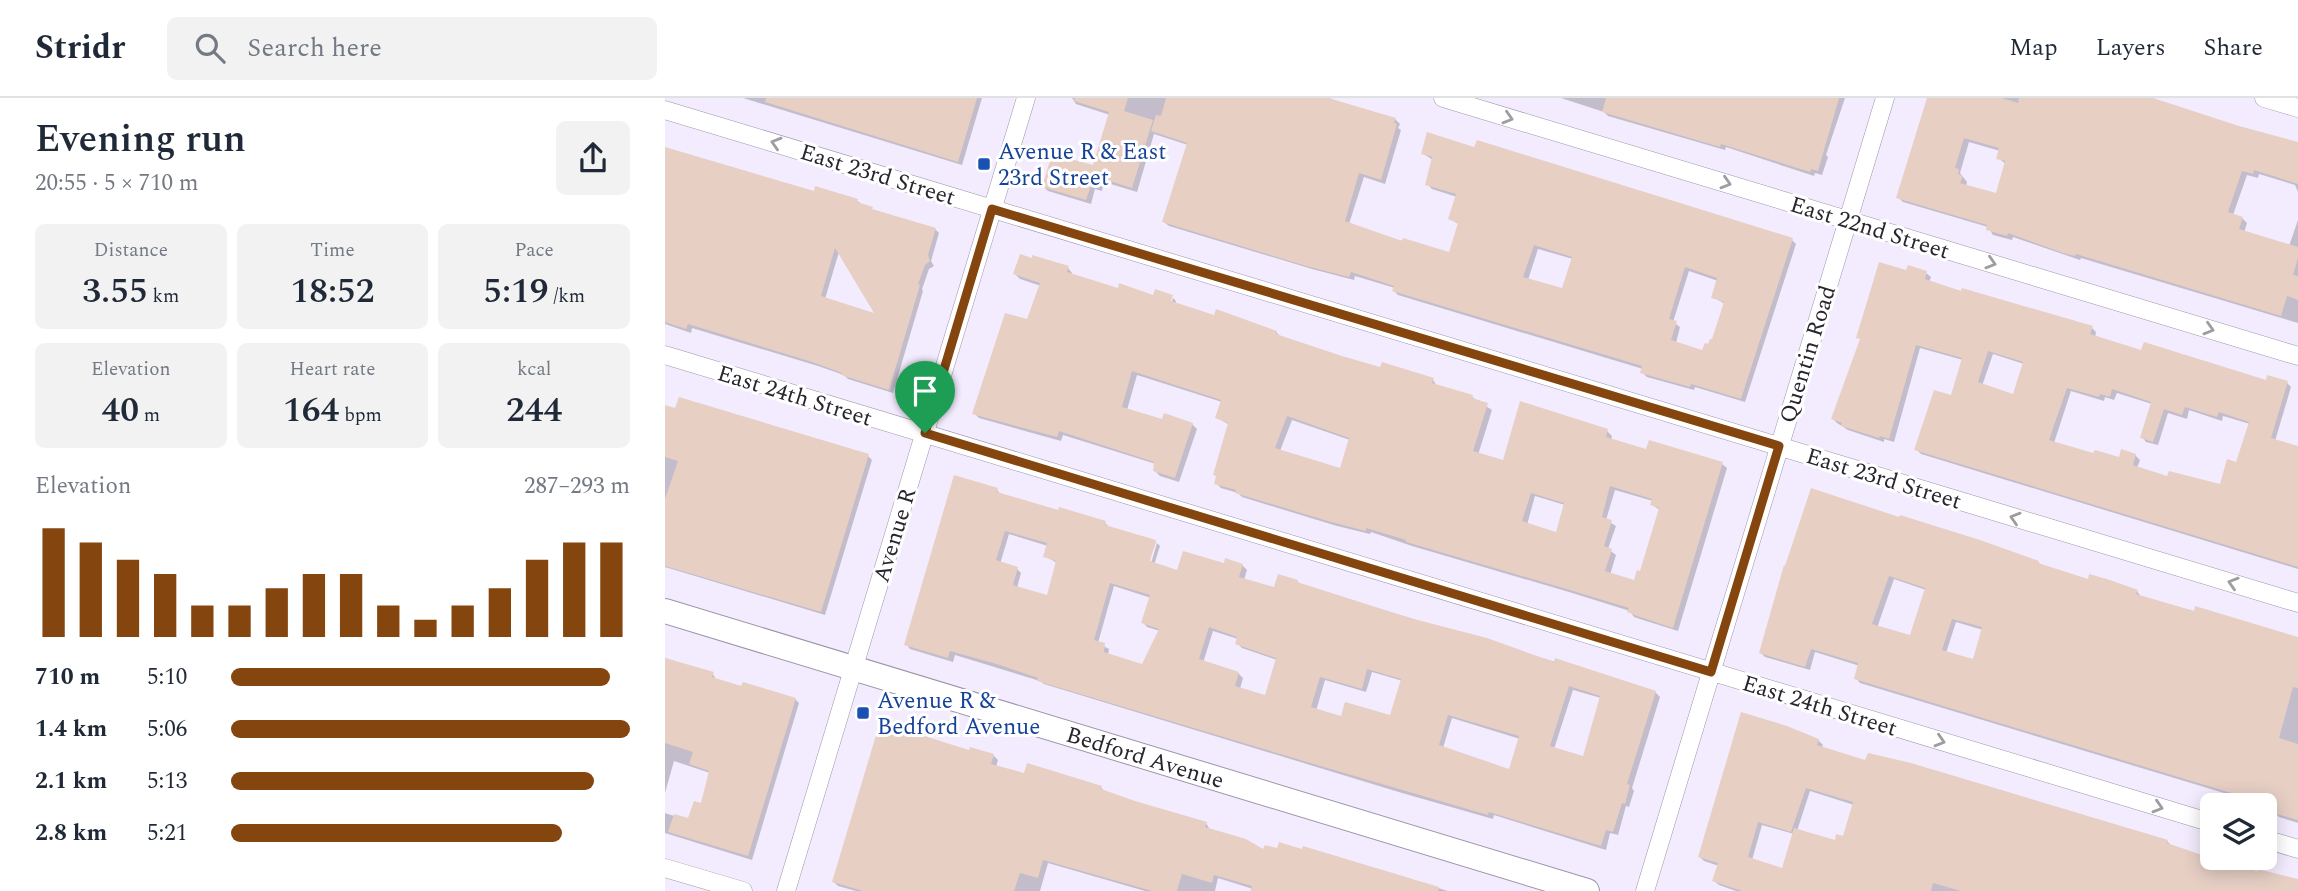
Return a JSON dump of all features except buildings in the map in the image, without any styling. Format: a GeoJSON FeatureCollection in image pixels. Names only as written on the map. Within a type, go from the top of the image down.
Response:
{"type":"FeatureCollection","features":[{"type":"Feature","properties":{"kind":"main road","name":"Bedford Avenue"},"geometry":{"type":"LineString","coordinates":[[665,611],[1587,891]]}},
{"type":"Feature","properties":{"kind":"street","name":"Avenue R"},"geometry":{"type":"LineString","coordinates":[[786,891],[1026,98]]}},
{"type":"Feature","properties":{"kind":"street","name":"East 22nd Street"},"geometry":{"type":"LineString","coordinates":[[1443,98],[2298,356]]}},
{"type":"Feature","properties":{"kind":"street","name":"Quentin Road"},"geometry":{"type":"LineString","coordinates":[[1645,891],[1885,98]]}},
{"type":"Feature","properties":{"kind":"street"},"geometry":{"type":"LineString","coordinates":[[2264,98],[2298,108]]}},
{"type":"Feature","properties":{"kind":"street","name":"East 23rd Street"},"geometry":{"type":"LineString","coordinates":[[665,110],[2298,603]]}},
{"type":"Feature","properties":{"kind":"street","name":"East 24th Street"},"geometry":{"type":"LineString","coordinates":[[665,355],[2200,819]]}},
{"type":"Feature","properties":{"kind":"street"},"geometry":{"type":"LineString","coordinates":[[2277,843],[2298,849]]}},
{"type":"Feature","properties":{"kind":"street"},"geometry":{"type":"LineString","coordinates":[[665,867],[743,891]]}},
{"type":"Feature","properties":{"kind":"place","name":"Avenue R & East 23rd Street"},"geometry":{"type":"Point","coordinates":[984,164]}},
{"type":"Feature","properties":{"kind":"place","name":"Avenue R & Bedford Avenue"},"geometry":{"type":"Point","coordinates":[863,713]}},
{"type":"Feature","properties":{"kind":"route"},"geometry":{"type":"LineString","coordinates":[[992,209],[1779,446],[1711,672],[925,433],[992,209]]}}]}
